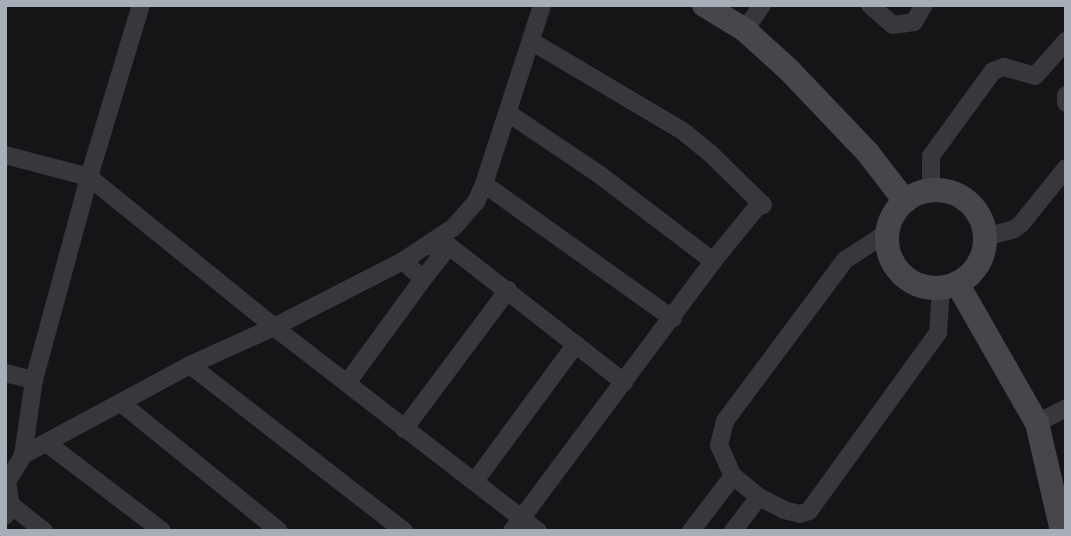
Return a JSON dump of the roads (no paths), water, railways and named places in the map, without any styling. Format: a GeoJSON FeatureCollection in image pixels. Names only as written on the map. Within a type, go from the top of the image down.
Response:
{"type":"FeatureCollection","features":[{"type":"Feature","properties":{"kind":"street"},"geometry":{"type":"LineString","coordinates":[[44,531],[8,511],[6,482],[23,455],[34,380],[89,177],[141,5]]}},
{"type":"Feature","properties":{"kind":"street"},"geometry":{"type":"LineString","coordinates":[[23,455],[48,444],[190,365],[274,327],[403,261],[428,246],[467,214],[484,184],[542,5]]}},
{"type":"Feature","properties":{"kind":"street"},"geometry":{"type":"LineString","coordinates":[[704,5],[745,30],[789,70],[868,153],[905,201]]}},
{"type":"Feature","properties":{"kind":"street"},"geometry":{"type":"LineString","coordinates":[[745,30],[762,5]]}},
{"type":"Feature","properties":{"kind":"street"},"geometry":{"type":"LineString","coordinates":[[870,5],[893,25],[914,22],[924,5]]}},
{"type":"Feature","properties":{"kind":"street"},"geometry":{"type":"LineString","coordinates":[[517,524],[673,319],[713,261],[757,207],[763,205],[681,130],[650,108],[531,41]]}},
{"type":"Feature","properties":{"kind":"street"},"geometry":{"type":"LineString","coordinates":[[931,190],[931,156],[993,71],[1004,67],[1035,76],[1066,41]]}},
{"type":"Feature","properties":{"kind":"street"},"geometry":{"type":"LineString","coordinates":[[1066,95],[1066,103]]}},
{"type":"Feature","properties":{"kind":"street"},"geometry":{"type":"LineString","coordinates":[[508,113],[600,175],[713,261]]}},
{"type":"Feature","properties":{"kind":"street"},"geometry":{"type":"LineString","coordinates":[[5,155],[89,177],[274,327],[475,481],[517,524],[538,531]]}},
{"type":"Feature","properties":{"kind":"street"},"geometry":{"type":"LineString","coordinates":[[985,237],[1014,229],[1021,224],[1066,168]]}},
{"type":"Feature","properties":{"kind":"street"},"geometry":{"type":"LineString","coordinates":[[484,184],[673,319]]}},
{"type":"Feature","properties":{"kind":"street"},"geometry":{"type":"LineString","coordinates":[[931,190],[947,191],[962,197],[974,208],[982,222],[985,237],[978,264],[969,276],[949,285],[919,284],[901,273],[888,247],[888,232],[897,210],[905,201],[931,190]]}},
{"type":"Feature","properties":{"kind":"street"},"geometry":{"type":"LineString","coordinates":[[888,232],[845,260],[725,421],[719,445],[733,476],[760,497],[784,510],[800,514],[810,511],[938,333],[949,285]]}},
{"type":"Feature","properties":{"kind":"street"},"geometry":{"type":"LineString","coordinates":[[428,246],[449,246],[624,382]]}},
{"type":"Feature","properties":{"kind":"street"},"geometry":{"type":"LineString","coordinates":[[347,383],[449,246]]}},
{"type":"Feature","properties":{"kind":"street"},"geometry":{"type":"LineString","coordinates":[[403,261],[423,279]]}},
{"type":"Feature","properties":{"kind":"street"},"geometry":{"type":"LineString","coordinates":[[949,285],[1037,423],[1062,531]]}},
{"type":"Feature","properties":{"kind":"street"},"geometry":{"type":"LineString","coordinates":[[404,429],[508,290]]}},
{"type":"Feature","properties":{"kind":"street"},"geometry":{"type":"LineString","coordinates":[[475,481],[576,344]]}},
{"type":"Feature","properties":{"kind":"street"},"geometry":{"type":"LineString","coordinates":[[190,365],[404,531]]}},
{"type":"Feature","properties":{"kind":"street"},"geometry":{"type":"LineString","coordinates":[[5,373],[34,380]]}},
{"type":"Feature","properties":{"kind":"street"},"geometry":{"type":"LineString","coordinates":[[121,403],[279,531]]}},
{"type":"Feature","properties":{"kind":"street"},"geometry":{"type":"LineString","coordinates":[[1037,423],[1066,408]]}},
{"type":"Feature","properties":{"kind":"street"},"geometry":{"type":"LineString","coordinates":[[48,444],[162,531]]}},
{"type":"Feature","properties":{"kind":"street"},"geometry":{"type":"LineString","coordinates":[[691,531],[733,476]]}},
{"type":"Feature","properties":{"kind":"street"},"geometry":{"type":"LineString","coordinates":[[733,531],[760,497]]}}]}
